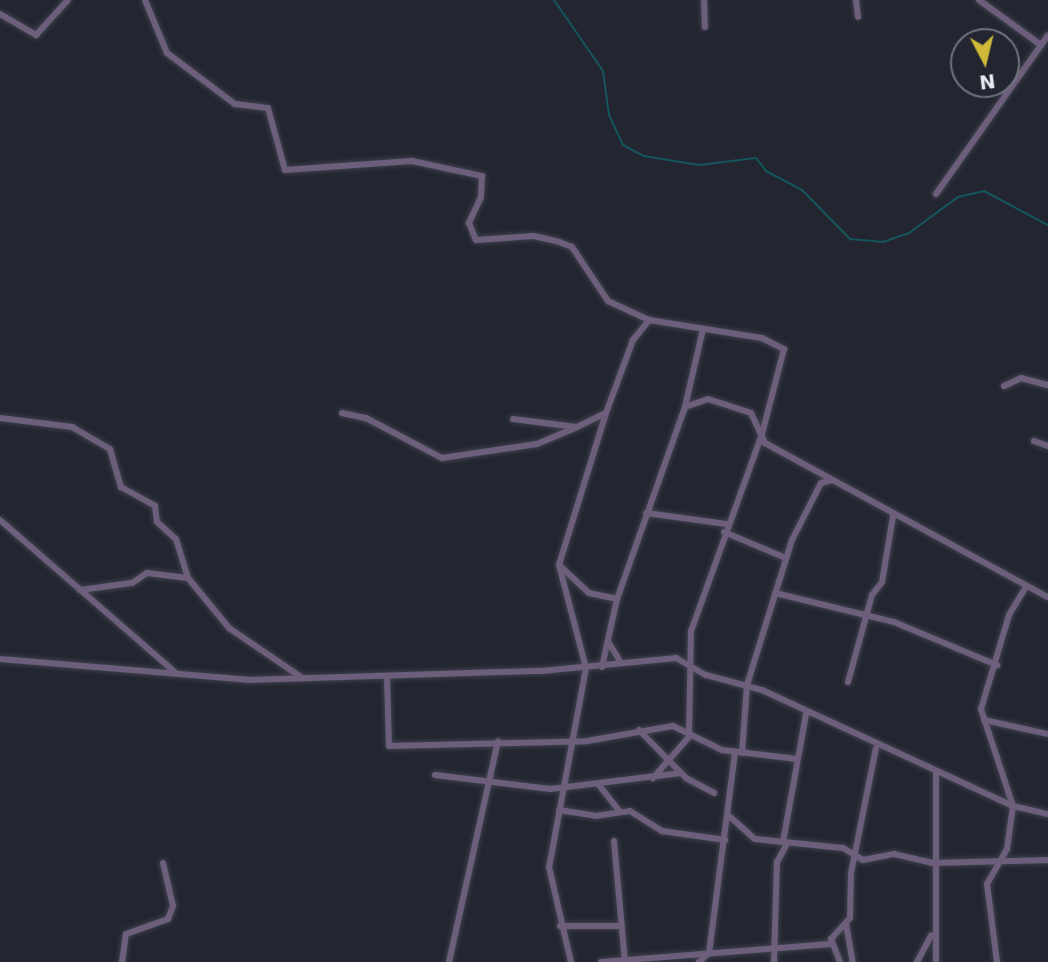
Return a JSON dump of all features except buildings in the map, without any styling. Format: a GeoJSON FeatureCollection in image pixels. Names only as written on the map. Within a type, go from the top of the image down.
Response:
{"type":"FeatureCollection","features":[{"type":"Feature","properties":{"kind":"street"},"geometry":{"type":"LineString","coordinates":[[0,14],[36,34],[68,0]]}},
{"type":"Feature","properties":{"kind":"street"},"geometry":{"type":"LineString","coordinates":[[145,0],[167,53],[220,86],[235,104],[268,108],[277,159],[285,170],[412,161],[482,176],[481,197],[469,223],[476,240],[534,236],[559,242],[572,247],[608,301],[649,320],[762,338],[784,349],[762,434],[726,524],[691,631],[689,737],[653,778]]}},
{"type":"Feature","properties":{"kind":"street"},"geometry":{"type":"LineString","coordinates":[[704,0],[705,27]]}},
{"type":"Feature","properties":{"kind":"street"},"geometry":{"type":"LineString","coordinates":[[856,0],[858,17]]}},
{"type":"Feature","properties":{"kind":"street"},"geometry":{"type":"LineString","coordinates":[[980,1],[1041,45]]}},
{"type":"Feature","properties":{"kind":"street"},"geometry":{"type":"LineString","coordinates":[[936,194],[1048,35]]}},
{"type":"Feature","properties":{"kind":"street"},"geometry":{"type":"LineString","coordinates":[[571,962],[560,926],[549,867],[586,668],[559,565],[606,414],[633,340],[649,320]]}},
{"type":"Feature","properties":{"kind":"street"},"geometry":{"type":"LineString","coordinates":[[602,667],[617,599],[685,407],[703,329]]}},
{"type":"Feature","properties":{"kind":"street"},"geometry":{"type":"LineString","coordinates":[[1004,386],[1021,379],[1048,385]]}},
{"type":"Feature","properties":{"kind":"street"},"geometry":{"type":"LineString","coordinates":[[685,407],[708,399],[751,413],[765,443],[893,516],[1048,597]]}},
{"type":"Feature","properties":{"kind":"street"},"geometry":{"type":"LineString","coordinates":[[342,413],[366,418],[442,458],[537,444],[606,414]]}},
{"type":"Feature","properties":{"kind":"street"},"geometry":{"type":"LineString","coordinates":[[0,418],[72,426],[110,449],[121,487],[155,506],[157,522],[176,539],[188,578],[229,628],[303,678]]}},
{"type":"Feature","properties":{"kind":"street"},"geometry":{"type":"LineString","coordinates":[[513,419],[577,427]]}},
{"type":"Feature","properties":{"kind":"street"},"geometry":{"type":"LineString","coordinates":[[1034,441],[1048,446]]}},
{"type":"Feature","properties":{"kind":"street"},"geometry":{"type":"LineString","coordinates":[[699,962],[709,953],[747,685],[786,558],[821,483],[832,480]]}},
{"type":"Feature","properties":{"kind":"street"},"geometry":{"type":"LineString","coordinates":[[646,513],[726,524]]}},
{"type":"Feature","properties":{"kind":"street"},"geometry":{"type":"LineString","coordinates":[[848,682],[867,616],[885,573],[893,516]]}},
{"type":"Feature","properties":{"kind":"street"},"geometry":{"type":"LineString","coordinates":[[0,520],[176,673]]}},
{"type":"Feature","properties":{"kind":"street"},"geometry":{"type":"LineString","coordinates":[[724,533],[786,558]]}},
{"type":"Feature","properties":{"kind":"street"},"geometry":{"type":"LineString","coordinates":[[559,565],[589,593],[617,599]]}},
{"type":"Feature","properties":{"kind":"street"},"geometry":{"type":"LineString","coordinates":[[80,590],[132,583],[148,573],[188,578]]}},
{"type":"Feature","properties":{"kind":"street"},"geometry":{"type":"LineString","coordinates":[[997,962],[987,884],[1002,864],[1013,806],[984,720],[982,702],[997,665],[1009,615],[1026,587]]}},
{"type":"Feature","properties":{"kind":"street"},"geometry":{"type":"LineString","coordinates":[[775,593],[867,616],[997,665]]}},
{"type":"Feature","properties":{"kind":"street"},"geometry":{"type":"LineString","coordinates":[[609,641],[622,664]]}},
{"type":"Feature","properties":{"kind":"street"},"geometry":{"type":"LineString","coordinates":[[0,659],[176,673],[303,678],[586,668],[676,658],[747,685],[876,748],[1013,806],[1048,814]]}},
{"type":"Feature","properties":{"kind":"street"},"geometry":{"type":"LineString","coordinates":[[387,676],[389,746],[571,741],[638,729],[673,726],[689,737],[739,753],[797,759]]}},
{"type":"Feature","properties":{"kind":"street"},"geometry":{"type":"LineString","coordinates":[[774,962],[777,862],[784,844],[806,714]]}},
{"type":"Feature","properties":{"kind":"street"},"geometry":{"type":"LineString","coordinates":[[984,720],[1048,734]]}},
{"type":"Feature","properties":{"kind":"street"},"geometry":{"type":"LineString","coordinates":[[638,729],[681,773],[714,793]]}},
{"type":"Feature","properties":{"kind":"street"},"geometry":{"type":"LineString","coordinates":[[449,962],[498,741]]}},
{"type":"Feature","properties":{"kind":"street"},"geometry":{"type":"LineString","coordinates":[[853,962],[846,924],[876,748]]}},
{"type":"Feature","properties":{"kind":"street"},"geometry":{"type":"LineString","coordinates":[[936,772],[932,863],[932,934],[936,962]]}},
{"type":"Feature","properties":{"kind":"street"},"geometry":{"type":"LineString","coordinates":[[435,775],[565,786],[599,785],[681,773]]}},
{"type":"Feature","properties":{"kind":"street"},"geometry":{"type":"LineString","coordinates":[[599,785],[619,811]]}},
{"type":"Feature","properties":{"kind":"street"},"geometry":{"type":"LineString","coordinates":[[559,810],[595,816],[619,811],[641,815],[662,831],[725,840]]}},
{"type":"Feature","properties":{"kind":"street"},"geometry":{"type":"LineString","coordinates":[[728,815],[752,837],[784,844],[843,848],[858,858],[894,854],[932,863],[1002,864],[1048,860]]}},
{"type":"Feature","properties":{"kind":"street"},"geometry":{"type":"LineString","coordinates":[[614,841],[618,926],[625,959]]}},
{"type":"Feature","properties":{"kind":"street"},"geometry":{"type":"LineString","coordinates":[[122,962],[126,934],[168,919],[173,906],[163,863]]}},
{"type":"Feature","properties":{"kind":"street"},"geometry":{"type":"LineString","coordinates":[[601,962],[830,944],[846,924]]}},
{"type":"Feature","properties":{"kind":"street"},"geometry":{"type":"LineString","coordinates":[[560,926],[618,926]]}},
{"type":"Feature","properties":{"kind":"street"},"geometry":{"type":"LineString","coordinates":[[917,962],[932,934]]}},
{"type":"Feature","properties":{"kind":"street"},"geometry":{"type":"LineString","coordinates":[[830,944],[840,962]]}},
{"type":"Feature","properties":{"kind":"waterway"},"geometry":{"type":"LineString","coordinates":[[554,0],[603,71],[609,115],[623,145],[644,156],[699,165],[756,158],[766,171],[802,190],[850,239],[883,242],[909,233],[958,197],[984,191],[1048,225]]}}]}
